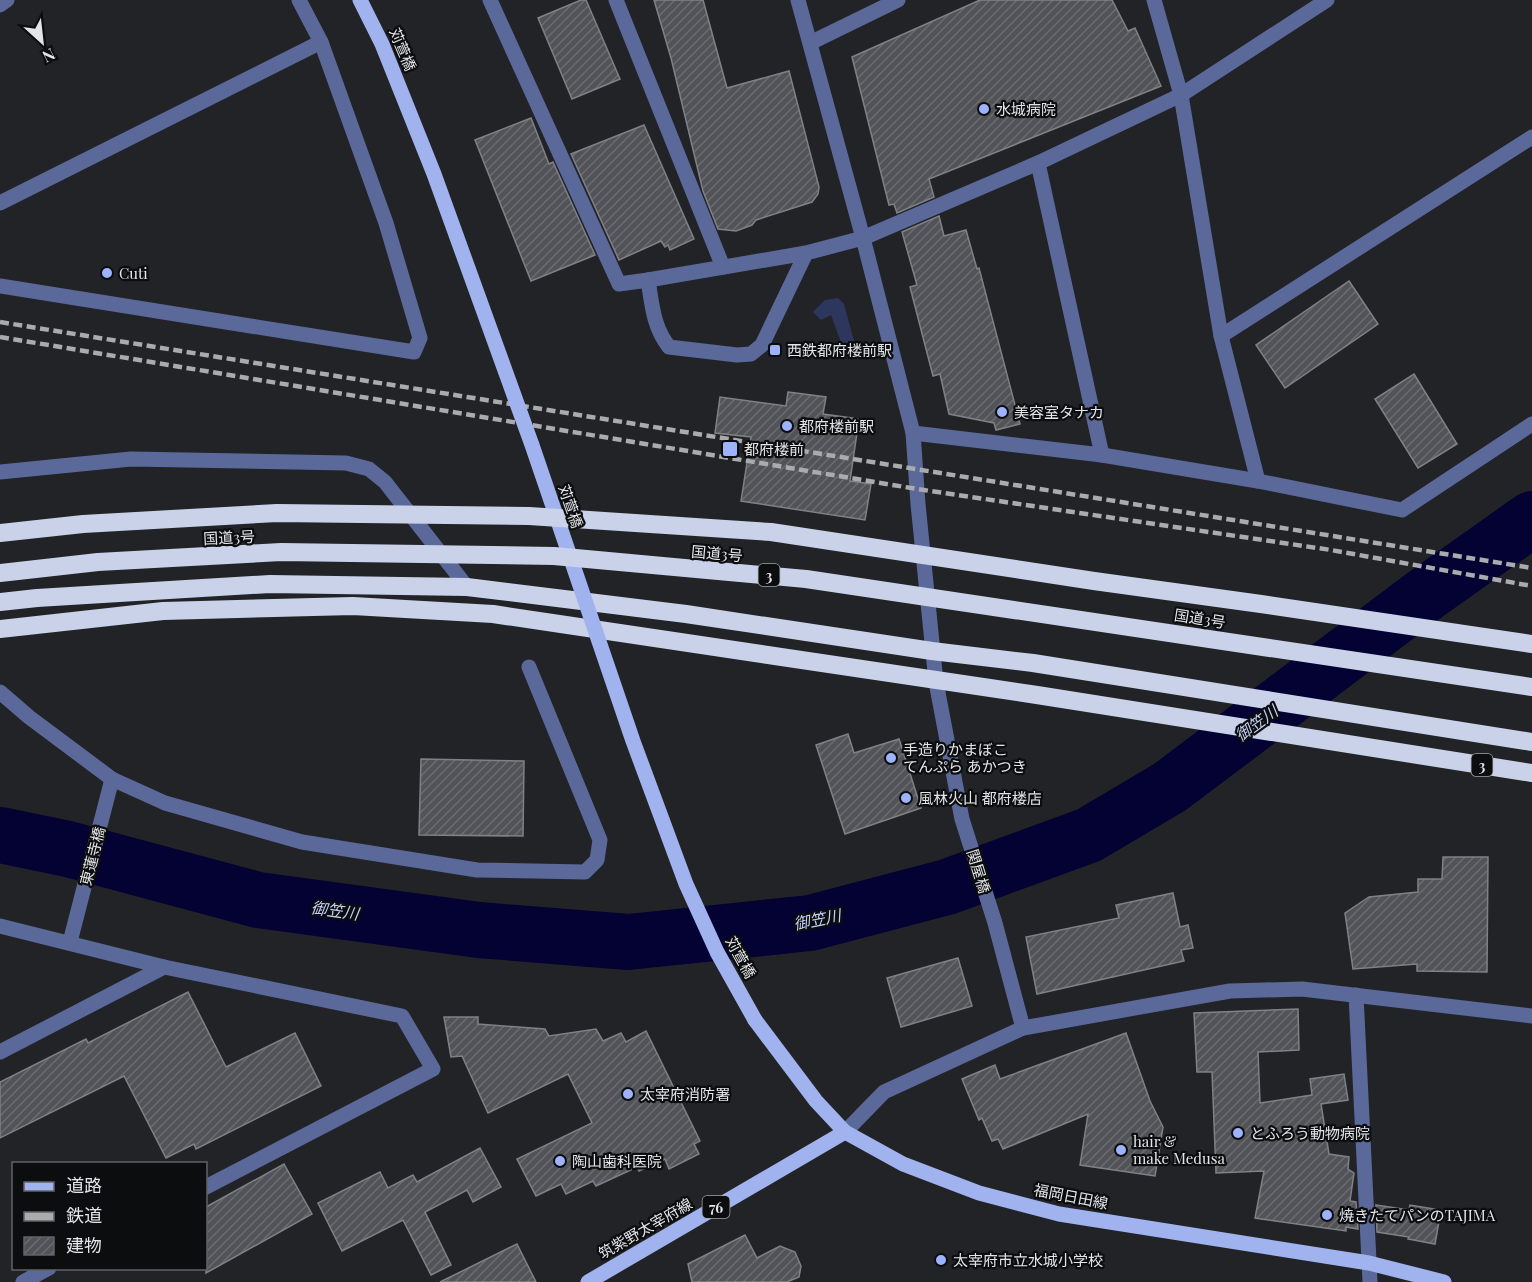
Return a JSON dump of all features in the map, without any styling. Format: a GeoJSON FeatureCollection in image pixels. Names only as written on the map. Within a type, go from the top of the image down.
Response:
{"type":"FeatureCollection","features":[{"type":"Feature","properties":{"kind":"highway","name":"国道3号"},"geometry":{"type":"LineString","coordinates":[[0,533],[83,524],[278,513],[529,516],[771,532],[1082,580],[1532,644]]}},
{"type":"Feature","properties":{"kind":"highway","name":"国道3号"},"geometry":{"type":"LineString","coordinates":[[0,573],[98,562],[280,552],[554,556],[807,579],[1532,687]]}},
{"type":"Feature","properties":{"kind":"highway","name":"3"},"geometry":{"type":"LineString","coordinates":[[0,602],[270,584],[467,587],[686,614],[932,651],[1033,663],[1532,742]]}},
{"type":"Feature","properties":{"kind":"highway","name":"3"},"geometry":{"type":"LineString","coordinates":[[0,628],[163,611],[353,606],[493,615],[936,682],[1037,695],[1532,773]]}},
{"type":"Feature","properties":{"kind":"main road","name":"苅萱橋"},"geometry":{"type":"LineString","coordinates":[[360,0],[382,45],[434,174],[532,445],[633,741],[686,884],[717,952],[755,1020]]}},
{"type":"Feature","properties":{"kind":"main road","name":"福岡日田線"},"geometry":{"type":"LineString","coordinates":[[755,1020],[816,1101],[845,1132],[903,1164],[925,1173],[979,1193],[1059,1214],[1369,1263],[1444,1282]]}},
{"type":"Feature","properties":{"kind":"main road","name":"筑紫野太宰府線"},"geometry":{"type":"LineString","coordinates":[[588,1282],[845,1132]]}},
{"type":"Feature","properties":{"kind":"street"},"geometry":{"type":"LineString","coordinates":[[0,5],[7,0]]}},
{"type":"Feature","properties":{"kind":"street"},"geometry":{"type":"LineString","coordinates":[[0,285],[414,352],[420,338],[386,223],[321,42],[299,0]]}},
{"type":"Feature","properties":{"kind":"street"},"geometry":{"type":"LineString","coordinates":[[490,0],[619,284],[806,253],[863,238],[1038,163],[1181,95],[1328,0]]}},
{"type":"Feature","properties":{"kind":"street"},"geometry":{"type":"LineString","coordinates":[[616,0],[723,267]]}},
{"type":"Feature","properties":{"kind":"street","name":"関屋橋"},"geometry":{"type":"LineString","coordinates":[[798,0],[913,433],[936,682],[962,819],[995,923],[1023,1028]]}},
{"type":"Feature","properties":{"kind":"street"},"geometry":{"type":"LineString","coordinates":[[810,43],[898,0]]}},
{"type":"Feature","properties":{"kind":"street"},"geometry":{"type":"LineString","coordinates":[[1154,0],[1181,95],[1221,336],[1258,481]]}},
{"type":"Feature","properties":{"kind":"street"},"geometry":{"type":"LineString","coordinates":[[0,203],[321,42]]}},
{"type":"Feature","properties":{"kind":"street"},"geometry":{"type":"LineString","coordinates":[[1221,336],[1532,137]]}},
{"type":"Feature","properties":{"kind":"street"},"geometry":{"type":"LineString","coordinates":[[1038,163],[1102,455]]}},
{"type":"Feature","properties":{"kind":"street"},"geometry":{"type":"LineString","coordinates":[[648,280],[656,326],[669,347],[737,355],[751,354],[762,345],[806,253]]}},
{"type":"Feature","properties":{"kind":"street"},"geometry":{"type":"LineString","coordinates":[[913,433],[1102,455],[1258,481],[1402,510],[1532,424]]}},
{"type":"Feature","properties":{"kind":"street"},"geometry":{"type":"LineString","coordinates":[[0,472],[130,459],[346,463],[369,469],[385,482],[467,587]]}},
{"type":"Feature","properties":{"kind":"street"},"geometry":{"type":"LineString","coordinates":[[0,692],[29,717],[112,779],[165,803],[302,842],[477,870],[585,872],[597,860],[600,840],[529,667]]}},
{"type":"Feature","properties":{"kind":"street","name":"東蓮寺橋"},"geometry":{"type":"LineString","coordinates":[[70,942],[112,779]]}},
{"type":"Feature","properties":{"kind":"street"},"geometry":{"type":"LineString","coordinates":[[0,926],[164,967],[402,1016],[433,1070],[207,1186]]}},
{"type":"Feature","properties":{"kind":"street"},"geometry":{"type":"LineString","coordinates":[[0,1052],[164,967]]}},
{"type":"Feature","properties":{"kind":"street"},"geometry":{"type":"LineString","coordinates":[[845,1132],[884,1092],[1023,1028],[1230,991],[1302,989],[1532,1016]]}},
{"type":"Feature","properties":{"kind":"street"},"geometry":{"type":"LineString","coordinates":[[1356,995],[1370,1282]]}},
{"type":"Feature","properties":{"kind":"street"},"geometry":{"type":"LineString","coordinates":[[23,1282],[47,1270]]}},
{"type":"Feature","properties":{"kind":"shaded area"},"geometry":{"type":"Polygon","coordinates":[[[838,298],[844,304],[854,341],[842,345],[831,315],[821,320],[813,312],[825,300],[838,298]]]}},
{"type":"Feature","properties":{"kind":"building"},"geometry":{"type":"Polygon","coordinates":[[[586,0],[620,79],[572,99],[538,18],[586,0]]]}},
{"type":"Feature","properties":{"kind":"building"},"geometry":{"type":"Polygon","coordinates":[[[654,0],[703,0],[727,88],[789,71],[819,187],[818,194],[812,202],[756,220],[752,225],[736,231],[718,229],[703,191],[671,58],[654,0]]]}},
{"type":"Feature","properties":{"kind":"building","name":"水城病院"},"geometry":{"type":"Polygon","coordinates":[[[980,0],[1112,0],[1128,31],[1135,28],[1161,86],[929,179],[934,197],[897,213],[894,204],[889,205],[852,57],[980,0]]]}},
{"type":"Feature","properties":{"kind":"building"},"geometry":{"type":"Polygon","coordinates":[[[531,118],[549,164],[553,162],[595,255],[531,281],[475,140],[531,118]]]}},
{"type":"Feature","properties":{"kind":"building"},"geometry":{"type":"Polygon","coordinates":[[[644,125],[694,239],[670,250],[668,245],[665,247],[661,241],[619,260],[571,154],[644,125]]]}},
{"type":"Feature","properties":{"kind":"building"},"geometry":{"type":"Polygon","coordinates":[[[939,216],[944,236],[966,230],[977,269],[979,268],[1020,424],[996,430],[994,423],[949,414],[940,374],[933,376],[910,287],[917,285],[902,232],[939,216]]]}},
{"type":"Feature","properties":{"kind":"building"},"geometry":{"type":"Polygon","coordinates":[[[1349,281],[1378,324],[1285,388],[1256,345],[1349,281]]]}},
{"type":"Feature","properties":{"kind":"building"},"geometry":{"type":"Polygon","coordinates":[[[1414,374],[1457,444],[1418,468],[1375,399],[1414,374]]]}},
{"type":"Feature","properties":{"kind":"building"},"geometry":{"type":"Polygon","coordinates":[[[788,392],[826,397],[823,414],[859,419],[850,481],[871,484],[865,520],[741,501],[751,437],[715,433],[720,397],[786,406],[788,392]]]}},
{"type":"Feature","properties":{"kind":"building"},"geometry":{"type":"Polygon","coordinates":[[[848,734],[854,753],[899,739],[921,808],[845,834],[816,745],[848,734]]]}},
{"type":"Feature","properties":{"kind":"building"},"geometry":{"type":"Polygon","coordinates":[[[421,759],[524,761],[523,836],[419,835],[421,759]]]}},
{"type":"Feature","properties":{"kind":"building"},"geometry":{"type":"Polygon","coordinates":[[[1443,857],[1488,857],[1487,972],[1417,971],[1417,964],[1353,969],[1345,913],[1369,897],[1418,892],[1418,879],[1442,879],[1443,857]]]}},
{"type":"Feature","properties":{"kind":"building"},"geometry":{"type":"Polygon","coordinates":[[[1173,893],[1180,927],[1188,925],[1193,948],[1181,950],[1184,961],[1037,994],[1026,937],[1119,918],[1116,905],[1173,893]]]}},
{"type":"Feature","properties":{"kind":"building"},"geometry":{"type":"Polygon","coordinates":[[[958,958],[972,1006],[901,1027],[887,978],[958,958]]]}},
{"type":"Feature","properties":{"kind":"building"},"geometry":{"type":"Polygon","coordinates":[[[188,992],[226,1067],[295,1033],[321,1086],[196,1149],[194,1144],[166,1158],[124,1076],[0,1138],[0,1082],[86,1039],[88,1043],[188,992]]]}},
{"type":"Feature","properties":{"kind":"building"},"geometry":{"type":"Polygon","coordinates":[[[1298,1009],[1299,1050],[1258,1052],[1260,1103],[1312,1095],[1310,1079],[1344,1074],[1348,1100],[1321,1104],[1329,1154],[1349,1157],[1348,1169],[1354,1173],[1350,1201],[1356,1202],[1358,1229],[1346,1227],[1346,1231],[1255,1218],[1264,1171],[1216,1173],[1212,1072],[1197,1072],[1194,1013],[1298,1009]]]}},
{"type":"Feature","properties":{"kind":"building","name":"太宰府消防署"},"geometry":{"type":"Polygon","coordinates":[[[444,1017],[478,1017],[478,1024],[545,1029],[549,1036],[596,1029],[603,1041],[621,1033],[626,1042],[646,1031],[700,1141],[694,1144],[699,1154],[669,1169],[665,1159],[639,1171],[637,1167],[596,1186],[593,1181],[566,1194],[561,1184],[536,1196],[517,1159],[592,1123],[568,1074],[488,1113],[462,1056],[451,1057],[444,1017]]]}},
{"type":"Feature","properties":{"kind":"building"},"geometry":{"type":"Polygon","coordinates":[[[1126,1033],[1150,1101],[1163,1127],[1155,1176],[1080,1165],[1088,1114],[1003,1149],[998,1139],[992,1141],[982,1118],[979,1120],[962,1079],[995,1065],[1000,1079],[1126,1033]]]}},
{"type":"Feature","properties":{"kind":"building"},"geometry":{"type":"Polygon","coordinates":[[[480,1148],[501,1187],[473,1202],[467,1190],[425,1212],[451,1265],[431,1275],[403,1220],[342,1251],[318,1203],[380,1172],[388,1188],[413,1175],[417,1182],[480,1148]]]}},
{"type":"Feature","properties":{"kind":"building"},"geometry":{"type":"Polygon","coordinates":[[[284,1164],[312,1214],[206,1273],[207,1206],[284,1164]]]}},
{"type":"Feature","properties":{"kind":"building"},"geometry":{"type":"Polygon","coordinates":[[[1376,1205],[1409,1210],[1410,1205],[1441,1210],[1435,1244],[1377,1232],[1376,1205]]]}},
{"type":"Feature","properties":{"kind":"building"},"geometry":{"type":"Polygon","coordinates":[[[745,1235],[757,1258],[780,1246],[795,1252],[801,1266],[799,1277],[787,1282],[692,1282],[688,1264],[745,1235]]]}},
{"type":"Feature","properties":{"kind":"building"},"geometry":{"type":"Polygon","coordinates":[[[517,1244],[536,1282],[440,1282],[517,1244]]]}},
{"type":"Feature","properties":{"kind":"waterway","name":"御笠川"},"geometry":{"type":"LineString","coordinates":[[0,835],[68,849],[258,900],[479,930],[628,942],[810,923],[947,887],[1089,835],[1170,787],[1422,597],[1532,519]]}},
{"type":"Feature","properties":{"kind":"railway"},"geometry":{"type":"LineString","coordinates":[[0,322],[1532,568]]}},
{"type":"Feature","properties":{"kind":"railway"},"geometry":{"type":"LineString","coordinates":[[0,337],[917,489],[1331,550],[1532,586]]}},
{"type":"Feature","properties":{"kind":"place","name":"水城病院"},"geometry":{"type":"Point","coordinates":[984,109]}},
{"type":"Feature","properties":{"kind":"place","name":"Cuti"},"geometry":{"type":"Point","coordinates":[107,273]}},
{"type":"Feature","properties":{"kind":"place","name":"西鉄都府楼前駅"},"geometry":{"type":"Point","coordinates":[775,350]}},
{"type":"Feature","properties":{"kind":"place","name":"美容室タナカ"},"geometry":{"type":"Point","coordinates":[1002,412]}},
{"type":"Feature","properties":{"kind":"place","name":"都府楼前駅"},"geometry":{"type":"Point","coordinates":[787,426]}},
{"type":"Feature","properties":{"kind":"place","name":"都府楼前"},"geometry":{"type":"Point","coordinates":[730,449]}},
{"type":"Feature","properties":{"kind":"place","name":"手造りかまぼこ てんぷら あかつき"},"geometry":{"type":"Point","coordinates":[891,758]}},
{"type":"Feature","properties":{"kind":"place","name":"風林火山 都府楼店"},"geometry":{"type":"Point","coordinates":[906,798]}},
{"type":"Feature","properties":{"kind":"place","name":"太宰府消防署"},"geometry":{"type":"Point","coordinates":[628,1094]}},
{"type":"Feature","properties":{"kind":"place","name":"とふろう動物病院"},"geometry":{"type":"Point","coordinates":[1238,1133]}},
{"type":"Feature","properties":{"kind":"place","name":"hair & make Medusa"},"geometry":{"type":"Point","coordinates":[1121,1150]}},
{"type":"Feature","properties":{"kind":"place","name":"陶山歯科医院"},"geometry":{"type":"Point","coordinates":[560,1161]}},
{"type":"Feature","properties":{"kind":"place","name":"焼きたてパンのTAJIMA"},"geometry":{"type":"Point","coordinates":[1327,1215]}},
{"type":"Feature","properties":{"kind":"place","name":"太宰府市立水城小学校"},"geometry":{"type":"Point","coordinates":[941,1260]}}]}
